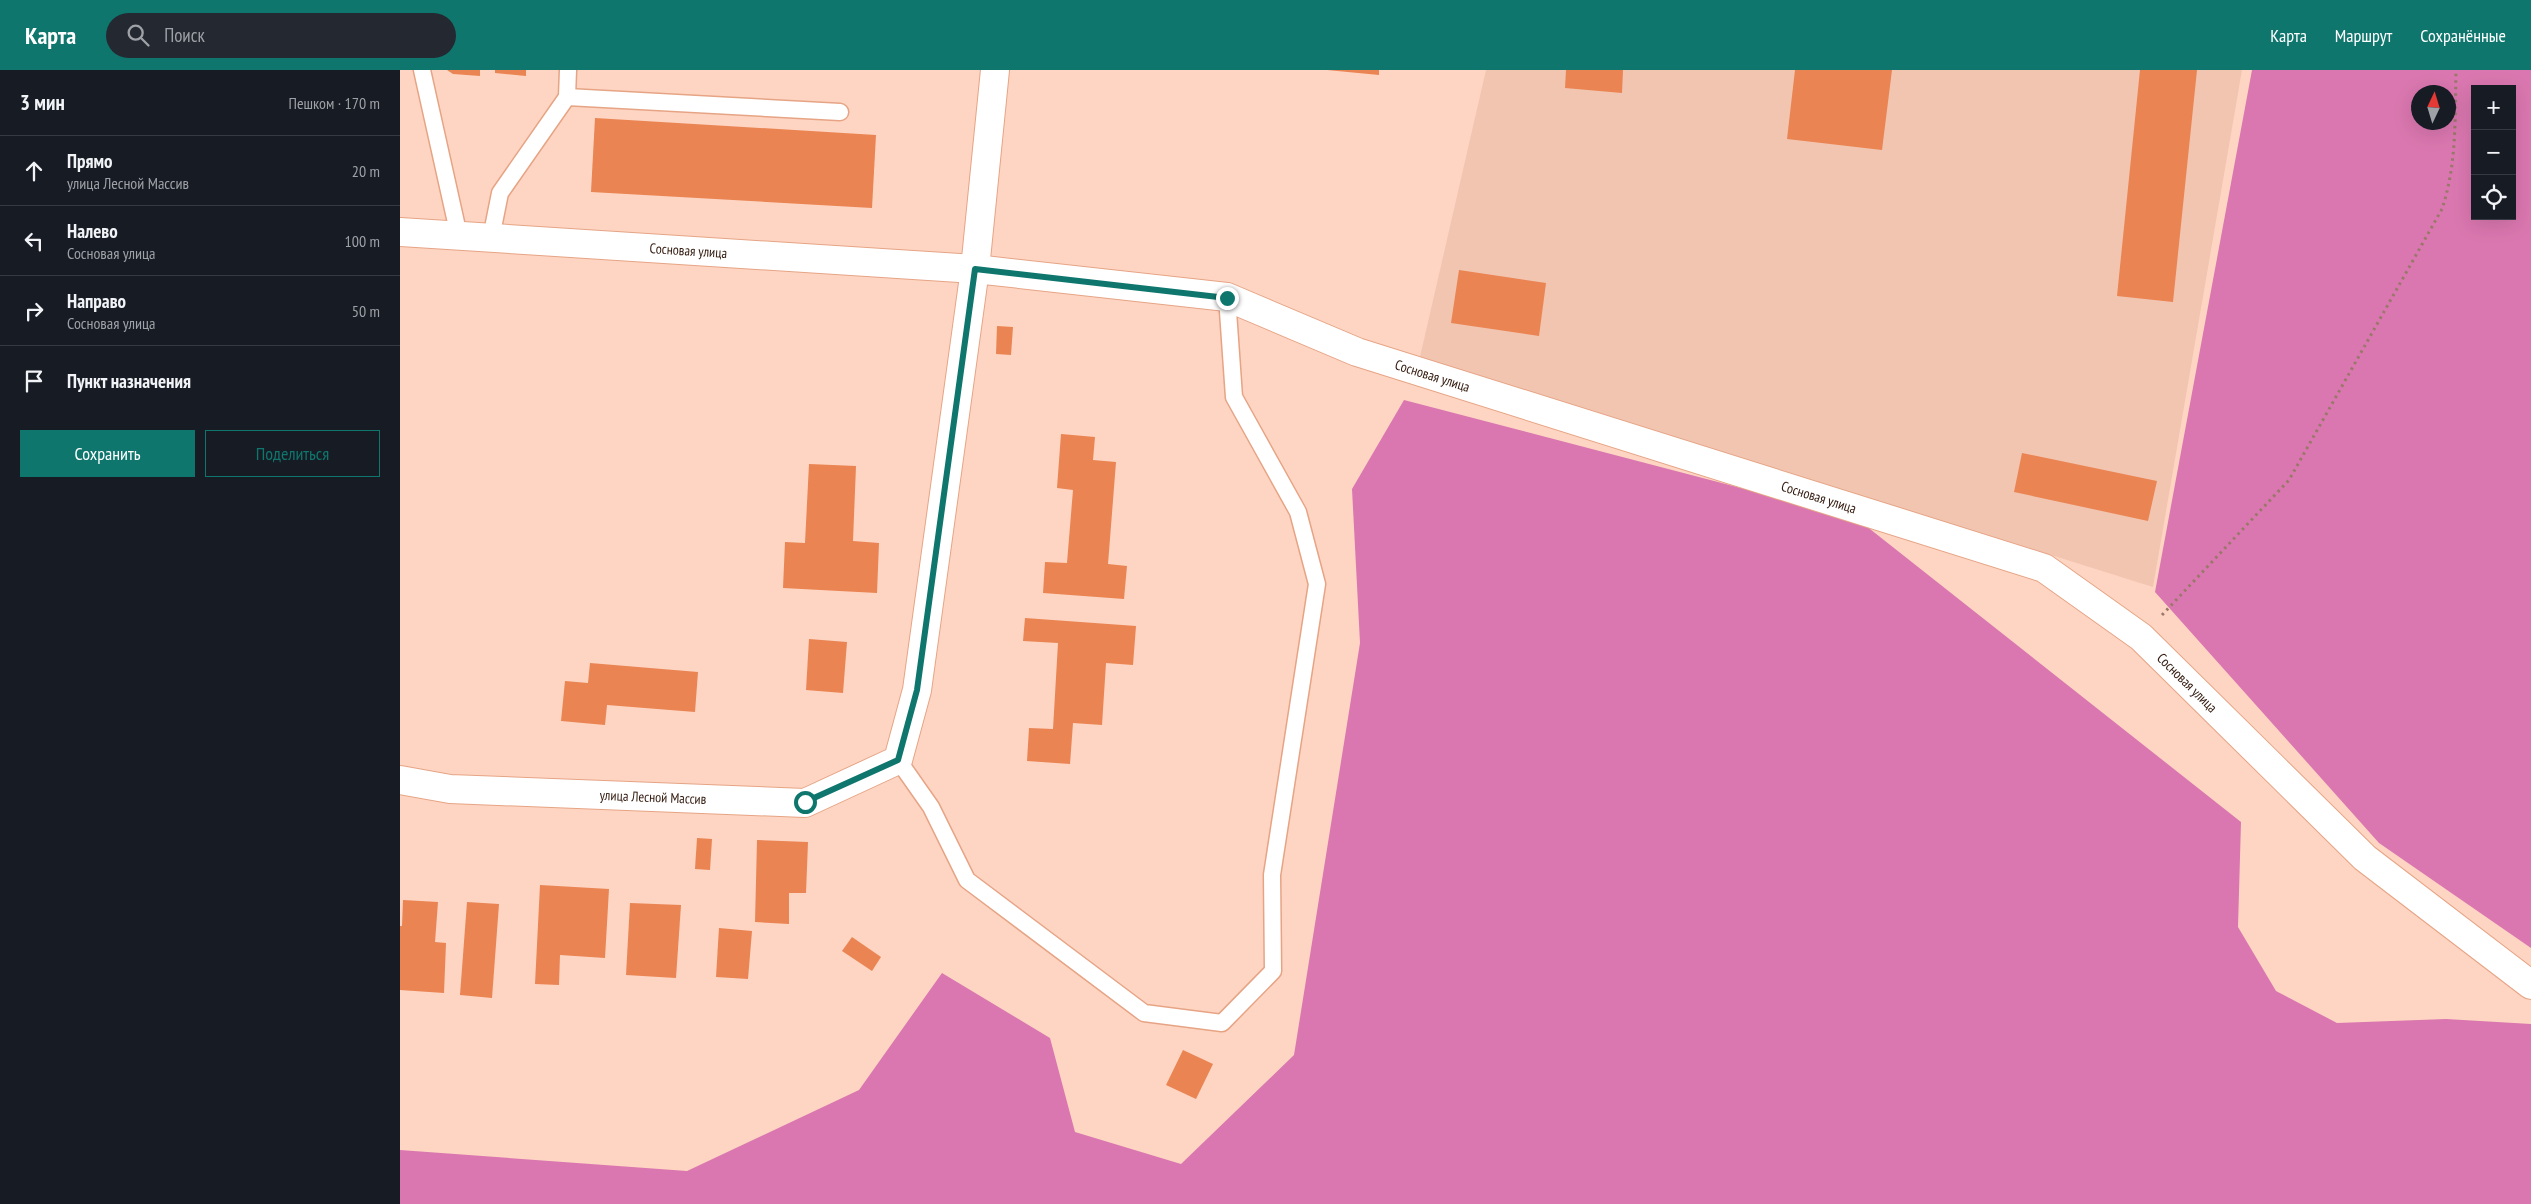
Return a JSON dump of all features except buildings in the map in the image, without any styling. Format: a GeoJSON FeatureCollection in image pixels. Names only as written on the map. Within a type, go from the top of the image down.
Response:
{"type":"FeatureCollection","features":[{"type":"Feature","properties":{"kind":"street"},"geometry":{"type":"LineString","coordinates":[[898,760],[917,690],[975,269],[995,70]]}},
{"type":"Feature","properties":{"kind":"street","name":"Сосновая улица"},"geometry":{"type":"LineString","coordinates":[[400,232],[975,269],[1227,298],[1357,352],[2044,568],[2142,637],[2365,858],[2531,985]]}},
{"type":"Feature","properties":{"kind":"street","name":"улица Лесной Массив"},"geometry":{"type":"LineString","coordinates":[[400,780],[450,789],[805,802],[898,760]]}},
{"type":"Feature","properties":{"kind":"lane"},"geometry":{"type":"LineString","coordinates":[[422,70],[459,236]]}},
{"type":"Feature","properties":{"kind":"lane"},"geometry":{"type":"LineString","coordinates":[[491,238],[500,193],[568,97],[568,70]]}},
{"type":"Feature","properties":{"kind":"lane"},"geometry":{"type":"LineString","coordinates":[[568,97],[840,112]]}},
{"type":"Feature","properties":{"kind":"lane"},"geometry":{"type":"LineString","coordinates":[[898,760],[931,807],[968,880],[1144,1013],[1222,1023],[1273,971],[1272,875],[1317,584],[1298,512],[1234,397],[1227,298]]}},
{"type":"Feature","properties":{"kind":"path"},"geometry":{"type":"LineString","coordinates":[[2142,637],[2289,480],[2442,209],[2450,184],[2455,121],[2456,70]]}},
{"type":"Feature","properties":{"kind":"shaded area"},"geometry":{"type":"Polygon","coordinates":[[[1486,70],[2242,70],[2153,587],[1420,357],[1486,70]]]}},
{"type":"Feature","properties":{"kind":"shaded area"},"geometry":{"type":"Polygon","coordinates":[[[2252,70],[2531,70],[2531,948],[2379,843],[2155,592],[2252,70]]]}},
{"type":"Feature","properties":{"kind":"shaded area"},"geometry":{"type":"Polygon","coordinates":[[[1404,400],[1856,518],[2241,822],[2238,927],[2276,991],[2337,1023],[2446,1019],[2531,1024],[2531,1204],[400,1204],[400,1150],[687,1171],[859,1090],[942,973],[1050,1038],[1075,1132],[1181,1164],[1294,1055],[1360,643],[1352,489],[1404,400]]]}},
{"type":"Feature","properties":{"kind":"route"},"geometry":{"type":"LineString","coordinates":[[805,802],[898,760],[917,690],[975,269],[1227,298]]}}]}
